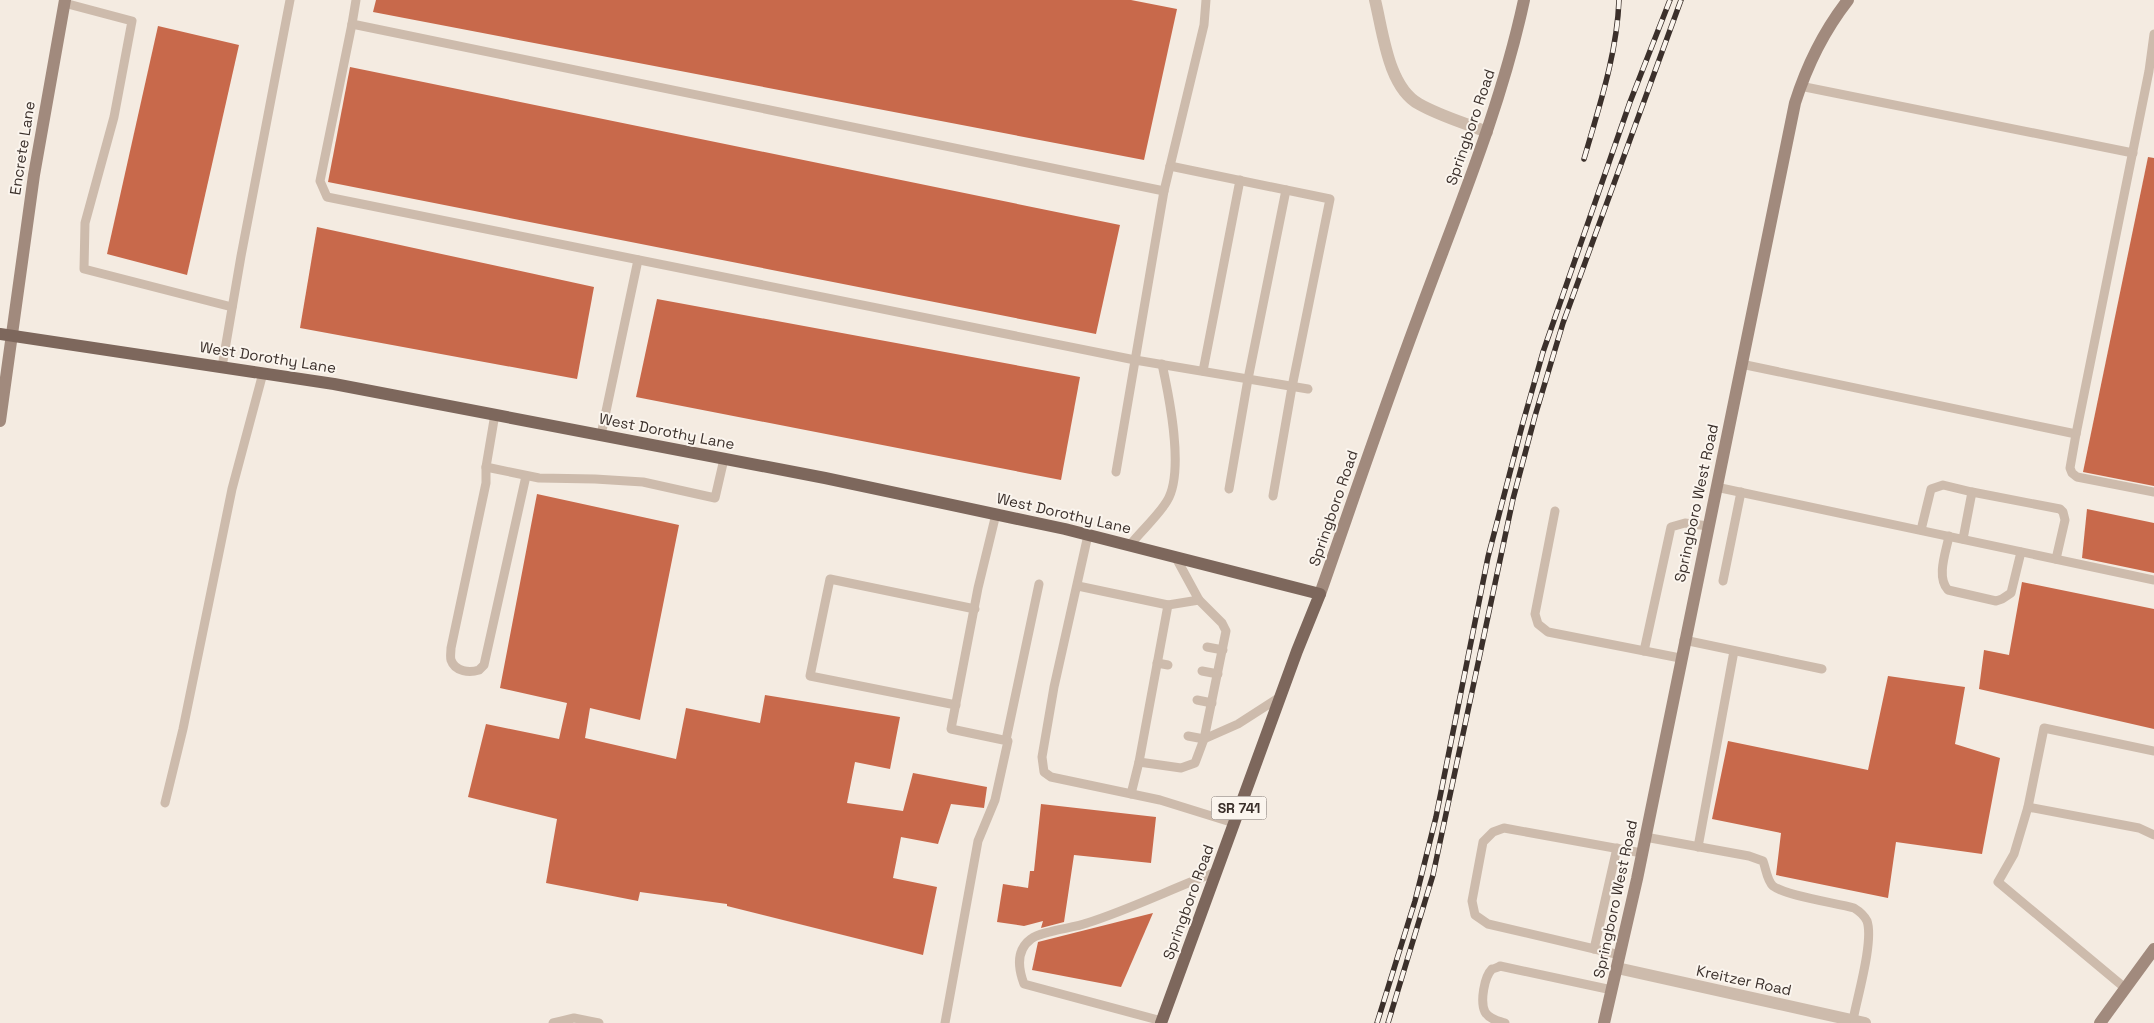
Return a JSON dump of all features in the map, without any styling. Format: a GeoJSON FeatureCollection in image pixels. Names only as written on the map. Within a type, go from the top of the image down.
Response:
{"type":"FeatureCollection","features":[{"type":"Feature","properties":{"kind":"main road","name":"West Dorothy Lane"},"geometry":{"type":"LineString","coordinates":[[5,335],[263,373],[601,434],[996,514],[1130,544],[1320,594]]}},
{"type":"Feature","properties":{"kind":"main road","name":"Springboro Road"},"geometry":{"type":"LineString","coordinates":[[1162,1022],[1280,697],[1320,594]]}},
{"type":"Feature","properties":{"kind":"street"},"geometry":{"type":"LineString","coordinates":[[1375,0],[1394,71],[1398,83],[1405,94],[1419,104],[1487,132]]}},
{"type":"Feature","properties":{"kind":"street","name":"Springboro Road"},"geometry":{"type":"LineString","coordinates":[[1320,594],[1402,358],[1487,132],[1504,81],[1524,0]]}},
{"type":"Feature","properties":{"kind":"street","name":"Springboro West Road"},"geometry":{"type":"LineString","coordinates":[[1604,1023],[1642,853],[1680,658],[1787,138],[1800,86],[1818,45],[1848,0]]}},
{"type":"Feature","properties":{"kind":"street","name":"Encrete Lane"},"geometry":{"type":"LineString","coordinates":[[0,421],[5,335],[64,2]]}},
{"type":"Feature","properties":{"kind":"street"},"geometry":{"type":"LineString","coordinates":[[2100,1023],[2154,949]]}},
{"type":"Feature","properties":{"kind":"street","name":"Kreitzer Road"},"geometry":{"type":"LineString","coordinates":[[1617,968],[1837,1020],[1859,1022]]}},
{"type":"Feature","properties":{"kind":"lane"},"geometry":{"type":"LineString","coordinates":[[222,367],[290,0]]}},
{"type":"Feature","properties":{"kind":"lane"},"geometry":{"type":"LineString","coordinates":[[356,0],[320,181],[327,197],[1135,360],[1308,389]]}},
{"type":"Feature","properties":{"kind":"lane"},"geometry":{"type":"LineString","coordinates":[[1116,472],[1164,191],[1204,25],[1206,0]]}},
{"type":"Feature","properties":{"kind":"lane"},"geometry":{"type":"LineString","coordinates":[[64,2],[132,21],[114,117],[85,223],[84,269],[232,307]]}},
{"type":"Feature","properties":{"kind":"lane"},"geometry":{"type":"LineString","coordinates":[[352,24],[1164,191]]}},
{"type":"Feature","properties":{"kind":"lane"},"geometry":{"type":"LineString","coordinates":[[2154,34],[2149,71],[2070,468],[2077,477],[2154,492]]}},
{"type":"Feature","properties":{"kind":"lane"},"geometry":{"type":"LineString","coordinates":[[1800,86],[2133,153]]}},
{"type":"Feature","properties":{"kind":"lane"},"geometry":{"type":"LineString","coordinates":[[1170,166],[1330,199],[1292,386],[1273,496]]}},
{"type":"Feature","properties":{"kind":"lane"},"geometry":{"type":"LineString","coordinates":[[1203,371],[1240,180]]}},
{"type":"Feature","properties":{"kind":"lane"},"geometry":{"type":"LineString","coordinates":[[1229,489],[1248,379],[1286,190]]}},
{"type":"Feature","properties":{"kind":"lane"},"geometry":{"type":"LineString","coordinates":[[601,434],[638,260]]}},
{"type":"Feature","properties":{"kind":"lane"},"geometry":{"type":"LineString","coordinates":[[1130,544],[1168,500],[1175,474],[1171,405],[1162,364]]}},
{"type":"Feature","properties":{"kind":"lane"},"geometry":{"type":"LineString","coordinates":[[1741,364],[2076,434]]}},
{"type":"Feature","properties":{"kind":"lane"},"geometry":{"type":"LineString","coordinates":[[165,803],[183,729],[232,489],[263,373]]}},
{"type":"Feature","properties":{"kind":"lane"},"geometry":{"type":"LineString","coordinates":[[495,414],[486,467],[486,482],[451,648],[451,661],[457,668],[465,672],[479,670],[484,665],[526,476]]}},
{"type":"Feature","properties":{"kind":"lane"},"geometry":{"type":"LineString","coordinates":[[486,467],[539,478],[643,482],[715,498],[724,459]]}},
{"type":"Feature","properties":{"kind":"lane"},"geometry":{"type":"LineString","coordinates":[[1921,530],[1931,490],[1943,485],[2060,509],[2064,512],[2064,520],[2056,559]]}},
{"type":"Feature","properties":{"kind":"lane"},"geometry":{"type":"LineString","coordinates":[[1716,487],[2154,580]]}},
{"type":"Feature","properties":{"kind":"lane"},"geometry":{"type":"LineString","coordinates":[[1723,580],[1742,492]]}},
{"type":"Feature","properties":{"kind":"lane"},"geometry":{"type":"LineString","coordinates":[[1962,539],[1972,492]]}},
{"type":"Feature","properties":{"kind":"lane"},"geometry":{"type":"LineString","coordinates":[[1555,511],[1535,614],[1538,624],[1548,632],[1680,658]]}},
{"type":"Feature","properties":{"kind":"lane"},"geometry":{"type":"LineString","coordinates":[[996,514],[951,729],[1006,740]]}},
{"type":"Feature","properties":{"kind":"lane"},"geometry":{"type":"LineString","coordinates":[[1644,651],[1671,527],[1684,523],[1708,526]]}},
{"type":"Feature","properties":{"kind":"lane"},"geometry":{"type":"LineString","coordinates":[[1088,535],[1054,687],[1042,757],[1044,772],[1051,777],[1160,800],[1234,823]]}},
{"type":"Feature","properties":{"kind":"lane"},"geometry":{"type":"LineString","coordinates":[[1949,536],[1942,574],[1944,586],[1948,590],[1996,601],[2002,600],[2011,593],[2021,552]]}},
{"type":"Feature","properties":{"kind":"lane"},"geometry":{"type":"LineString","coordinates":[[1139,762],[1181,768],[1195,764],[1204,739],[1223,650],[1226,631],[1224,627],[1199,600],[1174,556]]}},
{"type":"Feature","properties":{"kind":"lane"},"geometry":{"type":"LineString","coordinates":[[956,705],[810,676],[830,579],[975,609]]}},
{"type":"Feature","properties":{"kind":"lane"},"geometry":{"type":"LineString","coordinates":[[945,1023],[978,841],[995,800],[1039,584]]}},
{"type":"Feature","properties":{"kind":"lane"},"geometry":{"type":"LineString","coordinates":[[1078,586],[1168,605],[1199,600]]}},
{"type":"Feature","properties":{"kind":"lane"},"geometry":{"type":"LineString","coordinates":[[1130,794],[1150,728],[1156,692],[1157,663],[1168,605]]}},
{"type":"Feature","properties":{"kind":"lane"},"geometry":{"type":"LineString","coordinates":[[1162,638],[1172,640]]}},
{"type":"Feature","properties":{"kind":"lane"},"geometry":{"type":"LineString","coordinates":[[1684,640],[1822,669]]}},
{"type":"Feature","properties":{"kind":"lane"},"geometry":{"type":"LineString","coordinates":[[1207,647],[1223,650]]}},
{"type":"Feature","properties":{"kind":"lane"},"geometry":{"type":"LineString","coordinates":[[1698,847],[1734,651]]}},
{"type":"Feature","properties":{"kind":"lane"},"geometry":{"type":"LineString","coordinates":[[1157,663],[1168,665]]}},
{"type":"Feature","properties":{"kind":"lane"},"geometry":{"type":"LineString","coordinates":[[1202,671],[1218,674]]}},
{"type":"Feature","properties":{"kind":"lane"},"geometry":{"type":"LineString","coordinates":[[1188,736],[1204,739],[1238,724],[1280,697]]}},
{"type":"Feature","properties":{"kind":"lane"},"geometry":{"type":"LineString","coordinates":[[1198,700],[1212,703]]}},
{"type":"Feature","properties":{"kind":"lane"},"geometry":{"type":"LineString","coordinates":[[2125,988],[1998,882],[2014,854],[2028,807],[2044,728],[2154,751]]}},
{"type":"Feature","properties":{"kind":"lane"},"geometry":{"type":"LineString","coordinates":[[2028,807],[2140,828],[2154,835]]}},
{"type":"Feature","properties":{"kind":"lane"},"geometry":{"type":"LineString","coordinates":[[1620,955],[1488,924],[1475,915],[1472,901],[1484,842],[1493,832],[1504,828],[1642,853]]}},
{"type":"Feature","properties":{"kind":"lane"},"geometry":{"type":"LineString","coordinates":[[1645,837],[1749,856],[1762,861],[1768,879],[1773,886],[1785,891],[1854,908],[1862,913],[1869,930],[1869,939],[1859,1022]]}},
{"type":"Feature","properties":{"kind":"lane"},"geometry":{"type":"LineString","coordinates":[[1594,949],[1617,848]]}},
{"type":"Feature","properties":{"kind":"lane"},"geometry":{"type":"LineString","coordinates":[[1162,1022],[1024,984],[1019,972],[1023,946],[1032,937],[1087,923],[1216,872]]}},
{"type":"Feature","properties":{"kind":"lane"},"geometry":{"type":"LineString","coordinates":[[1505,1023],[1494,1020],[1485,1013],[1483,1001],[1486,978],[1492,969],[1500,966],[1612,990]]}},
{"type":"Feature","properties":{"kind":"lane"},"geometry":{"type":"LineString","coordinates":[[553,1023],[574,1018],[599,1023]]}},
{"type":"Feature","properties":{"kind":"building"},"geometry":{"type":"Polygon","coordinates":[[[376,0],[1131,0],[1177,9],[1144,160],[373,12],[376,0]]]}},
{"type":"Feature","properties":{"kind":"building"},"geometry":{"type":"Polygon","coordinates":[[[158,26],[239,45],[187,275],[107,254],[158,26]]]}},
{"type":"Feature","properties":{"kind":"building"},"geometry":{"type":"Polygon","coordinates":[[[350,67],[1120,225],[1096,334],[328,182],[350,67]]]}},
{"type":"Feature","properties":{"kind":"building"},"geometry":{"type":"Polygon","coordinates":[[[2148,157],[2154,158],[2154,486],[2083,472],[2148,157]]]}},
{"type":"Feature","properties":{"kind":"building"},"geometry":{"type":"Polygon","coordinates":[[[317,227],[594,287],[577,379],[300,328],[317,227]]]}},
{"type":"Feature","properties":{"kind":"building"},"geometry":{"type":"Polygon","coordinates":[[[657,299],[1080,377],[1061,480],[636,397],[657,299]]]}},
{"type":"Feature","properties":{"kind":"building"},"geometry":{"type":"Polygon","coordinates":[[[537,494],[679,525],[640,720],[590,708],[585,738],[676,759],[686,708],[760,723],[765,695],[900,717],[890,769],[855,762],[847,803],[903,811],[913,773],[987,787],[984,808],[951,804],[938,844],[901,837],[893,878],[937,887],[923,955],[727,906],[727,904],[640,892],[638,901],[546,883],[557,819],[468,797],[486,724],[559,739],[567,703],[500,688],[537,494]]]}},
{"type":"Feature","properties":{"kind":"building"},"geometry":{"type":"Polygon","coordinates":[[[2087,509],[2154,523],[2154,573],[2082,558],[2087,509]]]}},
{"type":"Feature","properties":{"kind":"building"},"geometry":{"type":"Polygon","coordinates":[[[2022,582],[2154,609],[2154,729],[1979,689],[1984,650],[2009,655],[2022,582]]]}},
{"type":"Feature","properties":{"kind":"building"},"geometry":{"type":"Polygon","coordinates":[[[1888,676],[1965,687],[1955,744],[2000,758],[1982,854],[1896,842],[1888,898],[1776,875],[1781,833],[1712,819],[1728,741],[1868,770],[1888,676]]]}},
{"type":"Feature","properties":{"kind":"building"},"geometry":{"type":"Polygon","coordinates":[[[1041,804],[1156,817],[1151,863],[1074,855],[1064,922],[1041,928],[1043,921],[1024,926],[997,922],[1003,884],[1028,888],[1030,871],[1034,871],[1041,804]]]}},
{"type":"Feature","properties":{"kind":"building"},"geometry":{"type":"Polygon","coordinates":[[[1153,913],[1121,987],[1032,970],[1038,942],[1153,913]]]}},
{"type":"Feature","properties":{"kind":"railway"},"geometry":{"type":"LineString","coordinates":[[1584,159],[1611,60],[1618,20],[1619,0]]}},
{"type":"Feature","properties":{"kind":"railway"},"geometry":{"type":"LineString","coordinates":[[1377,1023],[1415,901],[1436,817],[1488,557],[1543,352],[1630,102],[1670,0]]}},
{"type":"Feature","properties":{"kind":"railway"},"geometry":{"type":"LineString","coordinates":[[1388,1023],[1433,875],[1513,499],[1535,416],[1563,323],[1681,0]]}}]}
